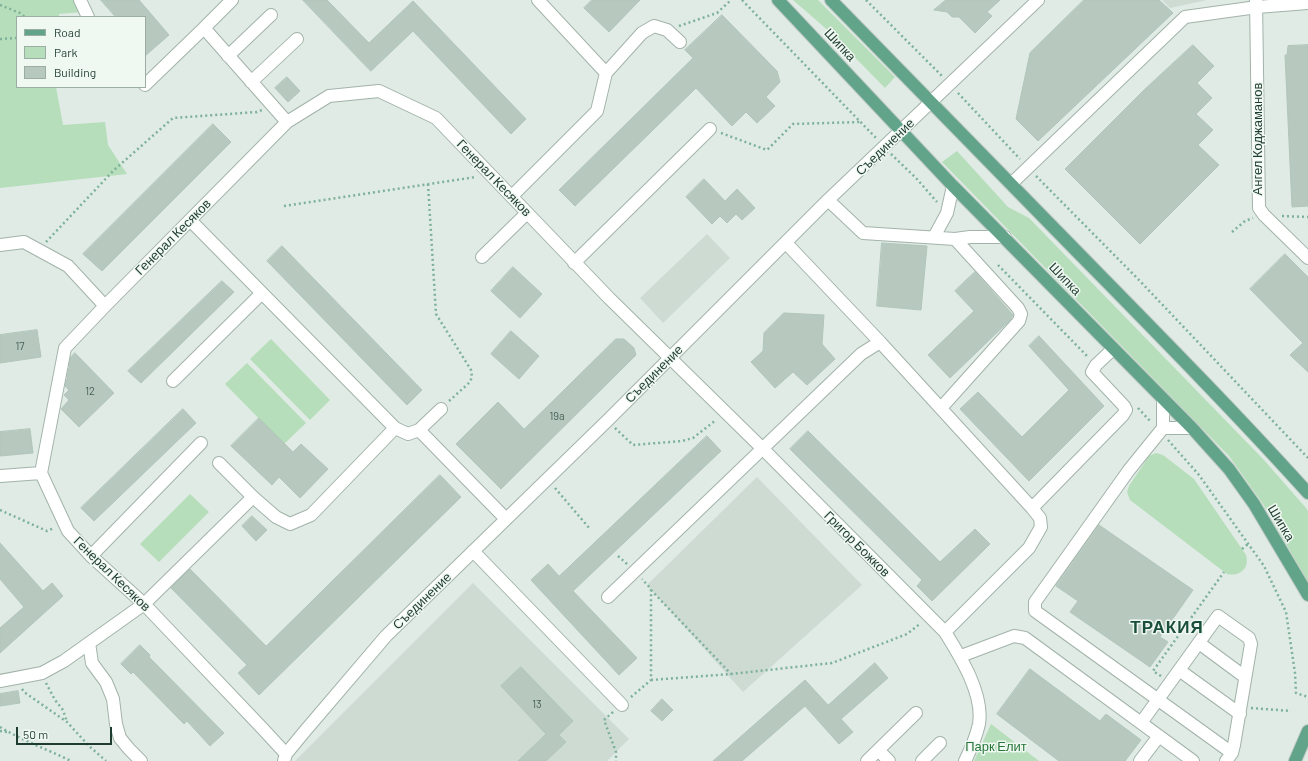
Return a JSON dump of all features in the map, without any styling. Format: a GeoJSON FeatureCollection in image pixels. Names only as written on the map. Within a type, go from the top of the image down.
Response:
{"type":"FeatureCollection","features":[{"type":"Feature","properties":{"kind":"main road","name":"Шипка"},"geometry":{"type":"LineString","coordinates":[[778,0],[902,130],[953,186],[1192,428],[1229,469],[1254,504],[1308,595]]}},
{"type":"Feature","properties":{"kind":"main road","name":"Шипка"},"geometry":{"type":"LineString","coordinates":[[831,0],[1271,452],[1308,493]]}},
{"type":"Feature","properties":{"kind":"main road"},"geometry":{"type":"LineString","coordinates":[[1296,761],[1308,731]]}},
{"type":"Feature","properties":{"kind":"main road"},"geometry":{"type":"LineString","coordinates":[[1296,761],[1308,749]]}},
{"type":"Feature","properties":{"kind":"street"},"geometry":{"type":"LineString","coordinates":[[80,0],[88,16]]}},
{"type":"Feature","properties":{"kind":"street"},"geometry":{"type":"LineString","coordinates":[[146,84],[232,0]]}},
{"type":"Feature","properties":{"kind":"street"},"geometry":{"type":"LineString","coordinates":[[538,0],[606,73]]}},
{"type":"Feature","properties":{"kind":"street","name":"Съединение"},"geometry":{"type":"LineString","coordinates":[[285,758],[386,636],[608,420],[828,200],[1038,0]]}},
{"type":"Feature","properties":{"kind":"street"},"geometry":{"type":"LineString","coordinates":[[1011,184],[1185,17],[1257,4],[1308,3]]}},
{"type":"Feature","properties":{"kind":"street","name":"Ангел Коджаманов"},"geometry":{"type":"LineString","coordinates":[[1257,4],[1258,208],[1308,258]]}},
{"type":"Feature","properties":{"kind":"street"},"geometry":{"type":"LineString","coordinates":[[228,56],[271,15]]}},
{"type":"Feature","properties":{"kind":"street"},"geometry":{"type":"LineString","coordinates":[[512,196],[598,111],[606,73],[642,33],[654,26],[667,30],[680,42]]}},
{"type":"Feature","properties":{"kind":"street"},"geometry":{"type":"LineString","coordinates":[[204,28],[287,122]]}},
{"type":"Feature","properties":{"kind":"street"},"geometry":{"type":"LineString","coordinates":[[251,82],[297,40]]}},
{"type":"Feature","properties":{"kind":"street","name":"Генерал Кесяков"},"geometry":{"type":"LineString","coordinates":[[285,758],[263,728],[144,604],[91,556],[68,531],[41,473],[65,348],[105,306],[287,122],[329,96],[379,91],[436,118],[512,196],[574,263],[670,358]]}},
{"type":"Feature","properties":{"kind":"street"},"geometry":{"type":"LineString","coordinates":[[574,263],[710,129]]}},
{"type":"Feature","properties":{"kind":"street"},"geometry":{"type":"LineString","coordinates":[[934,237],[947,213],[953,186]]}},
{"type":"Feature","properties":{"kind":"street"},"geometry":{"type":"LineString","coordinates":[[828,200],[863,233],[955,239],[970,237],[1005,238]]}},
{"type":"Feature","properties":{"kind":"street"},"geometry":{"type":"LineString","coordinates":[[482,257],[527,213]]}},
{"type":"Feature","properties":{"kind":"street"},"geometry":{"type":"LineString","coordinates":[[190,220],[395,428],[408,434],[419,430],[440,409]]}},
{"type":"Feature","properties":{"kind":"street"},"geometry":{"type":"LineString","coordinates":[[941,408],[1019,321],[1021,314],[1018,308],[955,239]]}},
{"type":"Feature","properties":{"kind":"street"},"geometry":{"type":"LineString","coordinates":[[0,245],[24,242],[68,266],[105,306]]}},
{"type":"Feature","properties":{"kind":"street"},"geometry":{"type":"LineString","coordinates":[[786,243],[941,408],[1040,518],[1041,527],[1029,548],[945,632]]}},
{"type":"Feature","properties":{"kind":"street"},"geometry":{"type":"LineString","coordinates":[[173,381],[262,293]]}},
{"type":"Feature","properties":{"kind":"street"},"geometry":{"type":"LineString","coordinates":[[608,597],[860,354],[880,342]]}},
{"type":"Feature","properties":{"kind":"street"},"geometry":{"type":"LineString","coordinates":[[1032,508],[1124,415],[1126,410],[1124,406],[1092,372],[1096,365],[1113,349]]}},
{"type":"Feature","properties":{"kind":"street","name":"Григор Божков"},"geometry":{"type":"LineString","coordinates":[[670,358],[763,448],[945,632],[960,656],[973,687],[978,704],[979,723],[972,746],[965,761]]}},
{"type":"Feature","properties":{"kind":"street"},"geometry":{"type":"LineString","coordinates":[[1141,723],[1158,699],[1170,682],[1218,616],[1249,638],[1251,644],[1240,711],[1234,745],[1229,757],[1158,699],[1035,611],[1035,602],[1129,470],[1163,428],[1163,399]]}},
{"type":"Feature","properties":{"kind":"street"},"geometry":{"type":"LineString","coordinates":[[219,463],[253,497],[276,517],[290,524],[311,515],[395,428]]}},
{"type":"Feature","properties":{"kind":"street"},"geometry":{"type":"LineString","coordinates":[[1163,428],[1192,428]]}},
{"type":"Feature","properties":{"kind":"street"},"geometry":{"type":"LineString","coordinates":[[419,430],[506,519]]}},
{"type":"Feature","properties":{"kind":"street"},"geometry":{"type":"LineString","coordinates":[[91,556],[201,443]]}},
{"type":"Feature","properties":{"kind":"street"},"geometry":{"type":"LineString","coordinates":[[0,476],[41,473]]}},
{"type":"Feature","properties":{"kind":"street"},"geometry":{"type":"LineString","coordinates":[[0,681],[42,673],[64,662],[144,604],[253,497]]}},
{"type":"Feature","properties":{"kind":"street"},"geometry":{"type":"LineString","coordinates":[[473,551],[622,705]]}},
{"type":"Feature","properties":{"kind":"street"},"geometry":{"type":"LineString","coordinates":[[960,656],[1014,636],[1026,638],[1159,736],[1189,760]]}},
{"type":"Feature","properties":{"kind":"street"},"geometry":{"type":"LineString","coordinates":[[89,643],[92,663],[106,682],[113,699],[116,724],[120,738],[128,749],[141,761]]}},
{"type":"Feature","properties":{"kind":"street"},"geometry":{"type":"LineString","coordinates":[[1199,643],[1245,677]]}},
{"type":"Feature","properties":{"kind":"street"},"geometry":{"type":"LineString","coordinates":[[1179,670],[1240,711]]}},
{"type":"Feature","properties":{"kind":"street"},"geometry":{"type":"LineString","coordinates":[[867,761],[916,713]]}},
{"type":"Feature","properties":{"kind":"street"},"geometry":{"type":"LineString","coordinates":[[1140,761],[1159,736]]}},
{"type":"Feature","properties":{"kind":"street"},"geometry":{"type":"LineString","coordinates":[[922,761],[940,743]]}},
{"type":"Feature","properties":{"kind":"street"},"geometry":{"type":"LineString","coordinates":[[878,750],[888,761]]}},
{"type":"Feature","properties":{"kind":"path"},"geometry":{"type":"LineString","coordinates":[[667,30],[717,13],[731,0]]}},
{"type":"Feature","properties":{"kind":"path"},"geometry":{"type":"LineString","coordinates":[[710,129],[767,150],[793,124],[861,122],[742,0]]}},
{"type":"Feature","properties":{"kind":"path"},"geometry":{"type":"LineString","coordinates":[[866,0],[950,84],[1028,168],[1138,279],[1308,458]]}},
{"type":"Feature","properties":{"kind":"path"},"geometry":{"type":"LineString","coordinates":[[0,5],[24,16]]}},
{"type":"Feature","properties":{"kind":"path"},"geometry":{"type":"LineString","coordinates":[[0,39],[16,38]]}},
{"type":"Feature","properties":{"kind":"path"},"geometry":{"type":"LineString","coordinates":[[39,250],[114,170],[173,118],[257,112],[271,104]]}},
{"type":"Feature","properties":{"kind":"path"},"geometry":{"type":"LineString","coordinates":[[284,206],[490,174]]}},
{"type":"Feature","properties":{"kind":"path"},"geometry":{"type":"LineString","coordinates":[[428,184],[436,314],[471,370],[472,377],[470,382],[440,409]]}},
{"type":"Feature","properties":{"kind":"path"},"geometry":{"type":"LineString","coordinates":[[608,420],[633,445],[682,441],[693,438],[726,413]]}},
{"type":"Feature","properties":{"kind":"path"},"geometry":{"type":"LineString","coordinates":[[547,479],[590,529]]}},
{"type":"Feature","properties":{"kind":"path"},"geometry":{"type":"LineString","coordinates":[[0,510],[47,531],[64,523]]}},
{"type":"Feature","properties":{"kind":"path"},"geometry":{"type":"LineString","coordinates":[[1242,549],[1248,544]]}},
{"type":"Feature","properties":{"kind":"path"},"geometry":{"type":"LineString","coordinates":[[635,571],[731,674]]}},
{"type":"Feature","properties":{"kind":"path"},"geometry":{"type":"LineString","coordinates":[[1170,682],[1153,671],[1224,572]]}},
{"type":"Feature","properties":{"kind":"path"},"geometry":{"type":"LineString","coordinates":[[651,589],[651,680]]}},
{"type":"Feature","properties":{"kind":"path"},"geometry":{"type":"LineString","coordinates":[[616,761],[616,752],[604,720],[651,680],[731,674],[832,663],[907,634],[929,616]]}},
{"type":"Feature","properties":{"kind":"path"},"geometry":{"type":"LineString","coordinates":[[42,673],[55,700],[63,710],[67,722]]}},
{"type":"Feature","properties":{"kind":"path"},"geometry":{"type":"LineString","coordinates":[[16,678],[24,692],[67,722],[89,746],[106,761]]}},
{"type":"Feature","properties":{"kind":"path"},"geometry":{"type":"LineString","coordinates":[[1296,693],[1308,698]]}},
{"type":"Feature","properties":{"kind":"path"},"geometry":{"type":"LineString","coordinates":[[1240,711],[1291,711]]}},
{"type":"Feature","properties":{"kind":"path"},"geometry":{"type":"LineString","coordinates":[[0,727],[18,738],[71,761]]}},
{"type":"Feature","properties":{"kind":"path"},"geometry":{"type":"LineString","coordinates":[[0,731],[8,732]]}},
{"type":"Feature","properties":{"kind":"shaded area"},"geometry":{"type":"Polygon","coordinates":[[[1162,0],[1207,0],[1170,8],[1162,0]]]}},
{"type":"Feature","properties":{"kind":"shaded area"},"geometry":{"type":"Polygon","coordinates":[[[707,234],[730,258],[663,323],[640,298],[707,234]]]}},
{"type":"Feature","properties":{"kind":"shaded area"},"geometry":{"type":"Polygon","coordinates":[[[757,477],[862,585],[743,692],[647,585],[757,477]]]}},
{"type":"Feature","properties":{"kind":"shaded area"},"geometry":{"type":"Polygon","coordinates":[[[473,583],[629,739],[607,761],[295,761],[473,583]]]}},
{"type":"Feature","properties":{"kind":"green space"},"geometry":{"type":"Polygon","coordinates":[[[0,0],[77,0],[82,12],[59,14],[59,16],[16,16],[16,88],[56,88],[63,125],[105,122],[108,145],[127,174],[0,188],[0,0]]]}},
{"type":"Feature","properties":{"kind":"green space"},"geometry":{"type":"Polygon","coordinates":[[[793,0],[818,0],[895,77],[885,88],[831,33],[793,0]]]}},
{"type":"Feature","properties":{"kind":"green space"},"geometry":{"type":"Polygon","coordinates":[[[957,151],[1008,207],[1029,218],[1264,460],[1306,508],[1308,511],[1308,582],[1263,504],[1229,456],[942,162],[957,151]]]}},
{"type":"Feature","properties":{"kind":"green space"},"geometry":{"type":"Polygon","coordinates":[[[271,339],[330,400],[310,420],[250,359],[271,339]]]}},
{"type":"Feature","properties":{"kind":"green space"},"geometry":{"type":"Polygon","coordinates":[[[247,363],[306,423],[284,444],[225,384],[247,363]]]}},
{"type":"Feature","properties":{"kind":"green space"},"geometry":{"type":"Polygon","coordinates":[[[1156,453],[1163,455],[1194,479],[1246,555],[1247,564],[1240,573],[1232,575],[1227,574],[1130,500],[1127,492],[1129,486],[1149,456],[1156,453]]]}},
{"type":"Feature","properties":{"kind":"green space"},"geometry":{"type":"Polygon","coordinates":[[[190,494],[209,512],[159,562],[140,544],[190,494]]]}},
{"type":"Feature","properties":{"kind":"green space","name":"Парк Елит"},"geometry":{"type":"Polygon","coordinates":[[[991,724],[1039,761],[974,761],[991,724]]]}},
{"type":"Feature","properties":{"kind":"building"},"geometry":{"type":"Polygon","coordinates":[[[101,0],[139,0],[169,35],[146,55],[146,16],[115,16],[101,0]]]}},
{"type":"Feature","properties":{"kind":"building"},"geometry":{"type":"Polygon","coordinates":[[[303,0],[327,0],[369,43],[413,1],[526,119],[511,134],[413,31],[371,71],[303,0]]]}},
{"type":"Feature","properties":{"kind":"building"},"geometry":{"type":"Polygon","coordinates":[[[592,0],[640,0],[609,32],[584,8],[592,0]]]}},
{"type":"Feature","properties":{"kind":"building"},"geometry":{"type":"Polygon","coordinates":[[[946,0],[1000,0],[987,12],[992,16],[975,33],[959,17],[952,17],[947,12],[934,10],[946,0]]]}},
{"type":"Feature","properties":{"kind":"building"},"geometry":{"type":"Polygon","coordinates":[[[1084,0],[1159,0],[1173,13],[1038,141],[1016,119],[1030,53],[1084,0]]]}},
{"type":"Feature","properties":{"kind":"building"},"geometry":{"type":"Polygon","coordinates":[[[722,15],[777,71],[780,82],[766,97],[775,106],[757,123],[746,112],[732,126],[696,88],[575,206],[559,190],[693,58],[685,50],[722,15]]]}},
{"type":"Feature","properties":{"kind":"building"},"geometry":{"type":"Polygon","coordinates":[[[1193,45],[1214,66],[1197,83],[1212,98],[1196,114],[1213,130],[1198,145],[1219,165],[1140,244],[1065,169],[1144,90],[1193,45]]]}},
{"type":"Feature","properties":{"kind":"building"},"geometry":{"type":"Polygon","coordinates":[[[1308,45],[1308,206],[1292,207],[1285,55],[1287,55],[1288,46],[1308,45]]]}},
{"type":"Feature","properties":{"kind":"building"},"geometry":{"type":"Polygon","coordinates":[[[287,77],[300,91],[288,102],[275,88],[287,77]]]}},
{"type":"Feature","properties":{"kind":"building"},"geometry":{"type":"Polygon","coordinates":[[[213,124],[231,142],[102,271],[83,254],[213,124]]]}},
{"type":"Feature","properties":{"kind":"building"},"geometry":{"type":"Polygon","coordinates":[[[704,179],[725,201],[737,189],[755,208],[742,220],[736,214],[727,223],[720,216],[712,224],[686,197],[704,179]]]}},
{"type":"Feature","properties":{"kind":"building"},"geometry":{"type":"Polygon","coordinates":[[[882,243],[927,246],[921,310],[877,306],[882,243]]]}},
{"type":"Feature","properties":{"kind":"building"},"geometry":{"type":"Polygon","coordinates":[[[282,246],[422,390],[407,405],[267,261],[282,246]]]}},
{"type":"Feature","properties":{"kind":"building"},"geometry":{"type":"Polygon","coordinates":[[[1285,254],[1308,277],[1308,372],[1290,355],[1303,343],[1250,289],[1285,254]]]}},
{"type":"Feature","properties":{"kind":"building"},"geometry":{"type":"Polygon","coordinates":[[[513,267],[542,294],[520,318],[491,291],[513,267]]]}},
{"type":"Feature","properties":{"kind":"building"},"geometry":{"type":"Polygon","coordinates":[[[975,272],[1013,315],[1010,320],[950,378],[928,355],[974,311],[955,291],[975,272]]]}},
{"type":"Feature","properties":{"kind":"building"},"geometry":{"type":"Polygon","coordinates":[[[222,281],[234,292],[141,383],[128,371],[222,281]]]}},
{"type":"Feature","properties":{"kind":"building"},"geometry":{"type":"Polygon","coordinates":[[[784,313],[824,315],[822,344],[835,359],[807,385],[793,372],[775,388],[751,362],[763,351],[764,333],[784,313]]]}},
{"type":"Feature","properties":{"kind":"building"},"geometry":{"type":"Polygon","coordinates":[[[37,330],[41,357],[0,363],[0,335],[37,330]]]}},
{"type":"Feature","properties":{"kind":"building"},"geometry":{"type":"Polygon","coordinates":[[[511,331],[539,356],[519,379],[491,354],[511,331]]]}},
{"type":"Feature","properties":{"kind":"building"},"geometry":{"type":"Polygon","coordinates":[[[1039,336],[1104,406],[1029,481],[960,409],[978,392],[1022,437],[1069,390],[1029,346],[1039,336]]]}},
{"type":"Feature","properties":{"kind":"building"},"geometry":{"type":"Polygon","coordinates":[[[616,339],[624,339],[634,348],[636,355],[501,489],[456,444],[498,402],[524,429],[616,339]]]}},
{"type":"Feature","properties":{"kind":"building"},"geometry":{"type":"Polygon","coordinates":[[[75,353],[114,393],[79,427],[61,409],[69,400],[64,395],[69,390],[65,386],[68,378],[71,357],[75,353]]]}},
{"type":"Feature","properties":{"kind":"building"},"geometry":{"type":"Polygon","coordinates":[[[183,409],[196,423],[94,521],[81,508],[183,409]]]}},
{"type":"Feature","properties":{"kind":"building"},"geometry":{"type":"Polygon","coordinates":[[[259,418],[293,452],[301,444],[328,469],[300,498],[279,477],[272,485],[231,446],[259,418]]]}},
{"type":"Feature","properties":{"kind":"building"},"geometry":{"type":"Polygon","coordinates":[[[30,429],[33,453],[0,456],[0,432],[30,429]]]}},
{"type":"Feature","properties":{"kind":"building"},"geometry":{"type":"Polygon","coordinates":[[[808,431],[940,562],[975,529],[990,544],[932,601],[917,586],[922,580],[790,449],[808,431]]]}},
{"type":"Feature","properties":{"kind":"building"},"geometry":{"type":"Polygon","coordinates":[[[707,436],[721,451],[573,591],[637,658],[619,675],[531,580],[548,564],[559,576],[707,436]]]}},
{"type":"Feature","properties":{"kind":"building"},"geometry":{"type":"Polygon","coordinates":[[[440,475],[461,497],[259,695],[238,673],[247,665],[171,588],[190,569],[266,646],[440,475]]]}},
{"type":"Feature","properties":{"kind":"building"},"geometry":{"type":"Polygon","coordinates":[[[252,516],[267,530],[256,541],[242,526],[252,516]]]}},
{"type":"Feature","properties":{"kind":"building"},"geometry":{"type":"Polygon","coordinates":[[[1099,525],[1193,590],[1160,637],[1168,642],[1150,667],[1070,612],[1078,601],[1056,586],[1099,525]]]}},
{"type":"Feature","properties":{"kind":"building"},"geometry":{"type":"Polygon","coordinates":[[[0,543],[43,591],[52,583],[63,596],[0,653],[0,628],[24,607],[0,579],[0,543]]]}},
{"type":"Feature","properties":{"kind":"building"},"geometry":{"type":"Polygon","coordinates":[[[140,645],[150,655],[149,657],[224,733],[210,746],[187,721],[184,724],[133,672],[131,674],[121,664],[140,645]]]}},
{"type":"Feature","properties":{"kind":"building"},"geometry":{"type":"Polygon","coordinates":[[[875,663],[888,678],[841,719],[853,732],[839,744],[805,706],[742,761],[713,761],[805,680],[828,705],[875,663]]]}},
{"type":"Feature","properties":{"kind":"building"},"geometry":{"type":"Polygon","coordinates":[[[521,667],[573,721],[559,735],[566,742],[546,761],[518,761],[546,734],[501,686],[521,667]]]}},
{"type":"Feature","properties":{"kind":"building"},"geometry":{"type":"Polygon","coordinates":[[[1030,669],[1100,721],[1106,714],[1141,740],[1125,761],[1059,761],[997,714],[1030,669]]]}},
{"type":"Feature","properties":{"kind":"building"},"geometry":{"type":"Polygon","coordinates":[[[18,691],[20,703],[0,706],[0,694],[18,691]]]}},
{"type":"Feature","properties":{"kind":"building"},"geometry":{"type":"Polygon","coordinates":[[[662,699],[673,710],[662,721],[651,711],[662,699]]]}},
{"type":"Feature","properties":{"kind":"district","name":"ТРАКИЯ"},"geometry":{"type":"Point","coordinates":[1167,627]}}]}
